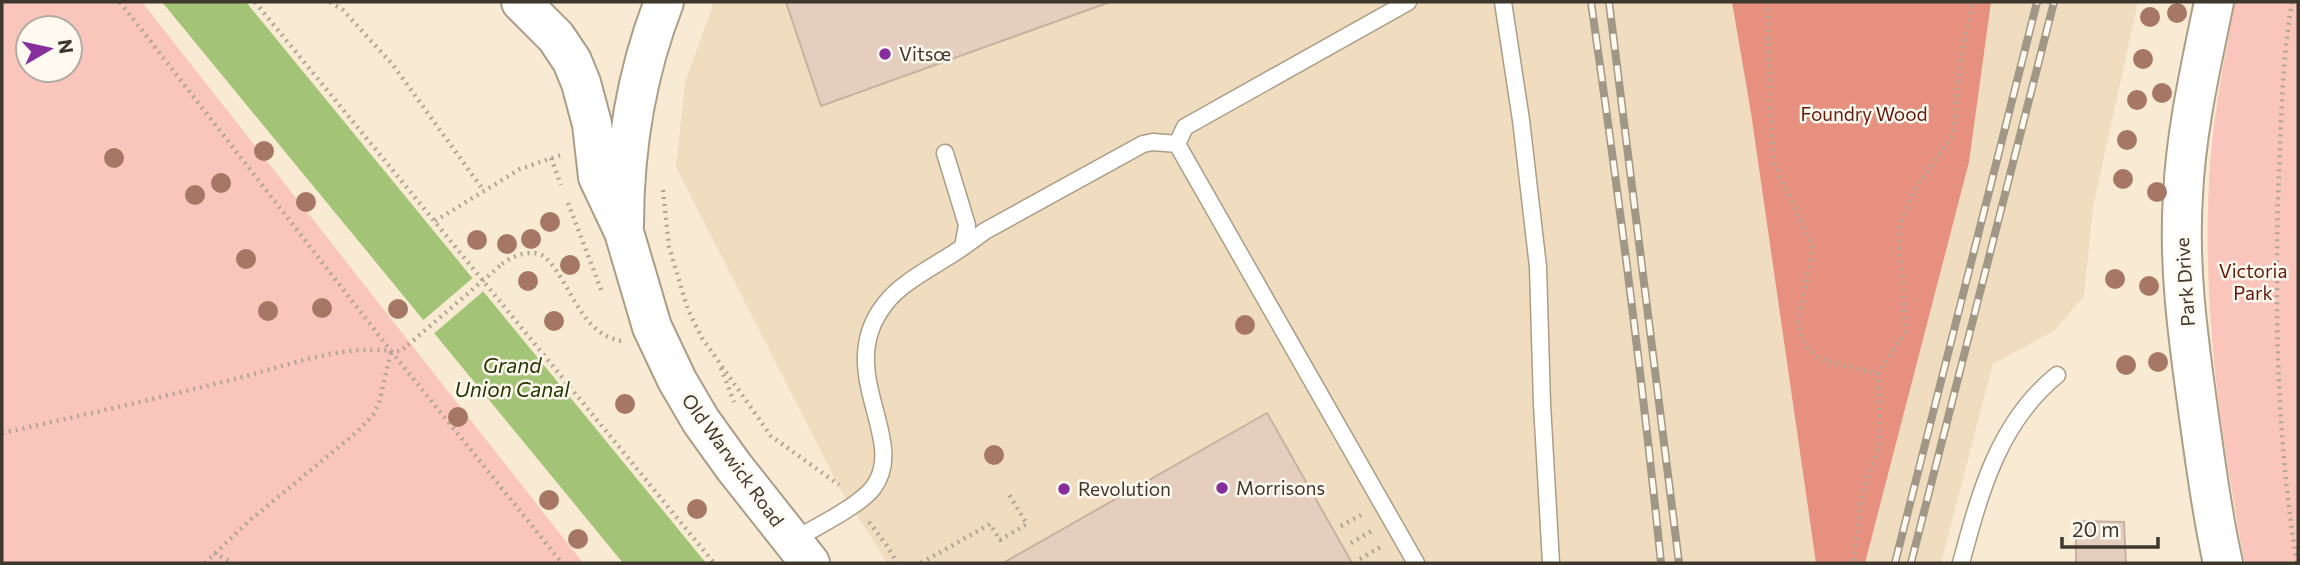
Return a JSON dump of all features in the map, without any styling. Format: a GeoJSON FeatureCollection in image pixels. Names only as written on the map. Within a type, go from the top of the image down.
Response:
{"type":"FeatureCollection","features":[{"type":"Feature","properties":{"kind":"main road","name":"Old Warwick Road"},"geometry":{"type":"LineString","coordinates":[[521,2],[556,37],[572,61],[588,102],[598,177],[624,232],[652,327],[677,380],[701,421],[734,467],[801,552]]}},
{"type":"Feature","properties":{"kind":"main road","name":"Old Warwick Road"},"geometry":{"type":"LineString","coordinates":[[624,232],[628,147],[636,91],[645,55],[664,2]]}},
{"type":"Feature","properties":{"kind":"main road","name":"Park Drive"},"geometry":{"type":"LineString","coordinates":[[2214,2],[2192,108],[2183,194],[2182,250],[2193,376],[2223,563]]}},
{"type":"Feature","properties":{"kind":"lane"},"geometry":{"type":"LineString","coordinates":[[1177,144],[1185,127],[1408,2]]}},
{"type":"Feature","properties":{"kind":"lane"},"geometry":{"type":"LineString","coordinates":[[1503,2],[1521,120],[1538,267],[1551,563]]}},
{"type":"Feature","properties":{"kind":"lane"},"geometry":{"type":"LineString","coordinates":[[801,552],[875,485],[882,466],[883,444],[867,383],[865,351],[879,312],[890,297],[985,230],[1143,144],[1177,144]]}},
{"type":"Feature","properties":{"kind":"lane"},"geometry":{"type":"LineString","coordinates":[[1177,144],[1416,563]]}},
{"type":"Feature","properties":{"kind":"lane"},"geometry":{"type":"LineString","coordinates":[[945,153],[967,225],[963,247]]}},
{"type":"Feature","properties":{"kind":"lane"},"geometry":{"type":"LineString","coordinates":[[1961,563],[1978,499],[2000,446],[2019,414],[2040,389],[2057,375]]}},
{"type":"Feature","properties":{"kind":"path"},"geometry":{"type":"LineString","coordinates":[[120,2],[391,351],[562,563]]}},
{"type":"Feature","properties":{"kind":"path"},"geometry":{"type":"LineString","coordinates":[[255,2],[714,563]]}},
{"type":"Feature","properties":{"kind":"path"},"geometry":{"type":"LineString","coordinates":[[330,2],[343,10],[393,65],[484,191]]}},
{"type":"Feature","properties":{"kind":"path"},"geometry":{"type":"LineString","coordinates":[[1768,2],[1774,163],[1812,248],[1798,323],[1805,346],[1820,359],[1878,374]]}},
{"type":"Feature","properties":{"kind":"path"},"geometry":{"type":"LineString","coordinates":[[1854,563],[1861,498],[1880,443],[1878,374],[1905,332],[1899,251],[1900,224],[1915,189],[1953,135],[1961,56],[1973,2]]}},
{"type":"Feature","properties":{"kind":"path"},"geometry":{"type":"LineString","coordinates":[[2292,2],[2284,69],[2276,275],[2283,443],[2297,563]]}},
{"type":"Feature","properties":{"kind":"path"},"geometry":{"type":"LineString","coordinates":[[435,220],[520,169],[551,158],[607,303]]}},
{"type":"Feature","properties":{"kind":"path"},"geometry":{"type":"LineString","coordinates":[[663,185],[669,247],[688,310],[702,338],[771,436],[839,485]]}},
{"type":"Feature","properties":{"kind":"path"},"geometry":{"type":"LineString","coordinates":[[2,433],[167,397],[334,355],[371,348],[401,351],[502,264],[517,255],[530,253],[547,259],[598,331],[614,340],[622,341],[617,329]]}},
{"type":"Feature","properties":{"kind":"path"},"geometry":{"type":"LineString","coordinates":[[205,563],[249,521],[358,432],[373,415],[379,403],[391,351]]}},
{"type":"Feature","properties":{"kind":"path"},"geometry":{"type":"LineString","coordinates":[[921,563],[990,524],[1000,540],[1027,524],[1008,493]]}},
{"type":"Feature","properties":{"kind":"path"},"geometry":{"type":"LineString","coordinates":[[1341,526],[1348,523]]}},
{"type":"Feature","properties":{"kind":"path"},"geometry":{"type":"LineString","coordinates":[[871,525],[897,563]]}},
{"type":"Feature","properties":{"kind":"path"},"geometry":{"type":"LineString","coordinates":[[1351,543],[1357,539]]}},
{"type":"Feature","properties":{"kind":"path"},"geometry":{"type":"LineString","coordinates":[[214,554],[233,563]]}},
{"type":"Feature","properties":{"kind":"path"},"geometry":{"type":"LineString","coordinates":[[1360,559],[1366,555]]}},
{"type":"Feature","properties":{"kind":"shaded area"},"geometry":{"type":"Polygon","coordinates":[[[714,2],[1732,2],[1751,113],[1816,563],[887,563],[839,487],[676,167],[685,82],[714,2]]]}},
{"type":"Feature","properties":{"kind":"shaded area"},"geometry":{"type":"Polygon","coordinates":[[[1991,2],[2138,2],[2093,207],[2084,296],[2054,331],[1993,364],[1941,563],[1865,563],[1969,162],[1991,2]]]}},
{"type":"Feature","properties":{"kind":"green space"},"geometry":{"type":"Polygon","coordinates":[[[2,2],[142,2],[583,563],[2,563],[2,2]]]}},
{"type":"Feature","properties":{"kind":"green space","name":"Foundry Wood"},"geometry":{"type":"Polygon","coordinates":[[[1732,2],[1991,2],[1969,162],[1865,563],[1816,563],[1751,113],[1732,2]]]}},
{"type":"Feature","properties":{"kind":"green space","name":"Victoria Park"},"geometry":{"type":"Polygon","coordinates":[[[2235,2],[2298,2],[2298,563],[2245,563],[2217,393],[2208,279],[2208,203],[2214,124],[2235,2]]]}},
{"type":"Feature","properties":{"kind":"water","name":"Grand Union Canal"},"geometry":{"type":"Polygon","coordinates":[[[162,2],[246,2],[706,563],[623,563],[162,2]]]}},
{"type":"Feature","properties":{"kind":"pier"},"geometry":{"type":"Polygon","coordinates":[[[475,276],[486,289],[431,336],[420,323],[475,276]]]}},
{"type":"Feature","properties":{"kind":"building","name":"Vitsœ"},"geometry":{"type":"Polygon","coordinates":[[[786,2],[1110,2],[821,106],[786,2]]]}},
{"type":"Feature","properties":{"kind":"building","name":"Morrisons"},"geometry":{"type":"Polygon","coordinates":[[[1267,413],[1352,563],[1003,563],[1267,413]]]}},
{"type":"Feature","properties":{"kind":"building"},"geometry":{"type":"Polygon","coordinates":[[[2076,521],[2124,522],[2126,563],[2076,563],[2076,521]]]}},
{"type":"Feature","properties":{"kind":"railway"},"geometry":{"type":"LineString","coordinates":[[1591,2],[1629,282],[1661,563]]}},
{"type":"Feature","properties":{"kind":"railway"},"geometry":{"type":"LineString","coordinates":[[1609,2],[1679,563]]}},
{"type":"Feature","properties":{"kind":"railway"},"geometry":{"type":"LineString","coordinates":[[1895,563],[2037,2]]}},
{"type":"Feature","properties":{"kind":"railway"},"geometry":{"type":"LineString","coordinates":[[1911,563],[2054,2]]}},
{"type":"Feature","properties":{"kind":"place","name":"Vitsœ"},"geometry":{"type":"Point","coordinates":[885,54]}},
{"type":"Feature","properties":{"kind":"place","name":"Morrisons"},"geometry":{"type":"Point","coordinates":[1222,488]}},
{"type":"Feature","properties":{"kind":"place","name":"Revolution"},"geometry":{"type":"Point","coordinates":[1064,489]}}]}
